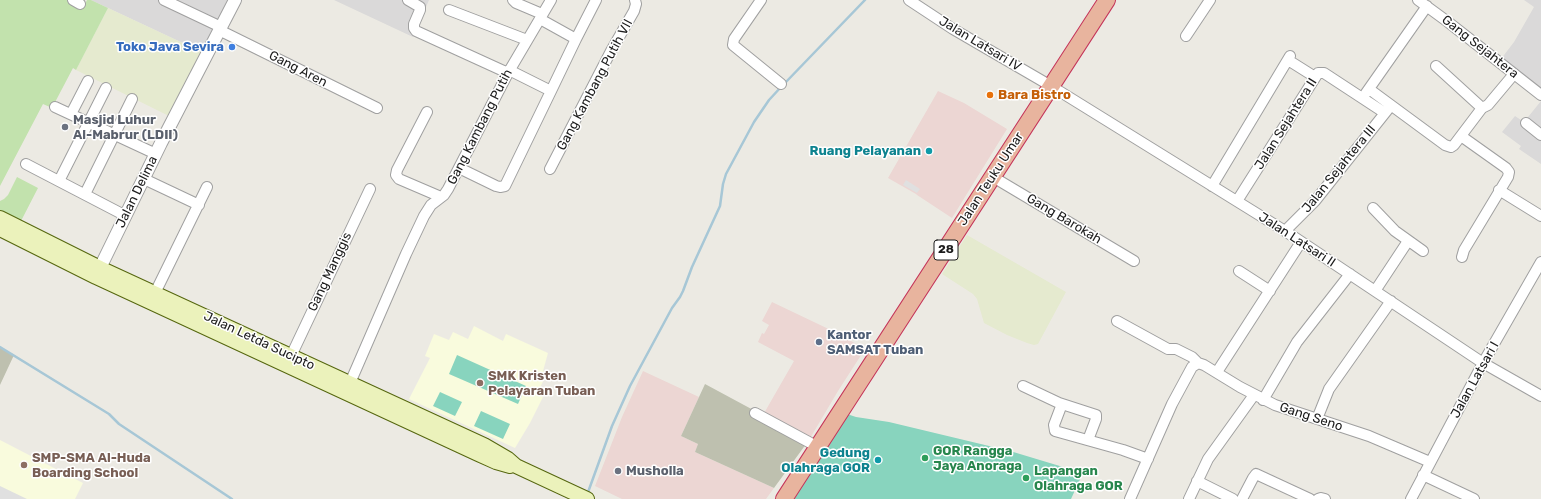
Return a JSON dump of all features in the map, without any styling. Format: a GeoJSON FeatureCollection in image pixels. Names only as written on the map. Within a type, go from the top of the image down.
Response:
{"type":"FeatureCollection","features":[{"type":"Feature","properties":{"kind":"highway","name":"Jalan Teuku Umar"},"geometry":{"type":"LineString","coordinates":[[784,499],[1107,0]]}},
{"type":"Feature","properties":{"kind":"main road","name":"Jalan Letda Sucipto"},"geometry":{"type":"LineString","coordinates":[[0,218],[98,272],[155,293],[484,444],[508,459],[516,466],[588,499]]}},
{"type":"Feature","properties":{"kind":"main road","name":"Jalan Letda Sucipto"},"geometry":{"type":"LineString","coordinates":[[0,229],[98,272],[478,454],[503,464],[516,466]]}},
{"type":"Feature","properties":{"kind":"street","name":"Gang Aren"},"geometry":{"type":"LineString","coordinates":[[166,0],[377,108]]}},
{"type":"Feature","properties":{"kind":"street","name":"Jalan Delima"},"geometry":{"type":"LineString","coordinates":[[98,272],[156,154],[235,0]]}},
{"type":"Feature","properties":{"kind":"street"},"geometry":{"type":"LineString","coordinates":[[408,0],[420,8],[414,28],[418,32],[551,91]]}},
{"type":"Feature","properties":{"kind":"street"},"geometry":{"type":"LineString","coordinates":[[513,0],[541,16],[576,40]]}},
{"type":"Feature","properties":{"kind":"street","name":"Gang Kambang Putih"},"geometry":{"type":"LineString","coordinates":[[350,383],[414,236],[428,208],[448,189],[508,71],[551,0]]}},
{"type":"Feature","properties":{"kind":"street"},"geometry":{"type":"LineString","coordinates":[[459,168],[496,186],[505,186],[596,0]]}},
{"type":"Feature","properties":{"kind":"street","name":"Gang Kambang Putih VII"},"geometry":{"type":"LineString","coordinates":[[550,169],[611,51],[634,11],[636,4],[635,0]]}},
{"type":"Feature","properties":{"kind":"street"},"geometry":{"type":"LineString","coordinates":[[761,0],[733,41],[733,45],[781,84]]}},
{"type":"Feature","properties":{"kind":"street","name":"Jalan Latsari IV"},"geometry":{"type":"LineString","coordinates":[[909,0],[1051,86]]}},
{"type":"Feature","properties":{"kind":"street"},"geometry":{"type":"LineString","coordinates":[[1186,36],[1210,0]]}},
{"type":"Feature","properties":{"kind":"street","name":"Gang Sejahtera"},"geometry":{"type":"LineString","coordinates":[[1418,0],[1541,95]]}},
{"type":"Feature","properties":{"kind":"street"},"geometry":{"type":"LineString","coordinates":[[1362,98],[1427,6]]}},
{"type":"Feature","properties":{"kind":"street"},"geometry":{"type":"LineString","coordinates":[[449,10],[527,40]]}},
{"type":"Feature","properties":{"kind":"street"},"geometry":{"type":"LineString","coordinates":[[1212,186],[1289,58],[1315,77]]}},
{"type":"Feature","properties":{"kind":"street"},"geometry":{"type":"LineString","coordinates":[[1436,66],[1482,108]]}},
{"type":"Feature","properties":{"kind":"street","name":"Jalan Sejahtera II"},"geometry":{"type":"LineString","coordinates":[[1237,201],[1318,73],[1322,73],[1362,98],[1388,109]]}},
{"type":"Feature","properties":{"kind":"street"},"geometry":{"type":"LineString","coordinates":[[1369,89],[1388,109],[1450,147],[1454,145],[1482,108],[1488,105],[1514,74]]}},
{"type":"Feature","properties":{"kind":"street"},"geometry":{"type":"LineString","coordinates":[[72,114],[88,81]]}},
{"type":"Feature","properties":{"kind":"street","name":"Jalan Latsari II"},"geometry":{"type":"LineString","coordinates":[[1051,86],[1286,231],[1483,364],[1541,396]]}},
{"type":"Feature","properties":{"kind":"street"},"geometry":{"type":"LineString","coordinates":[[59,181],[106,88]]}},
{"type":"Feature","properties":{"kind":"street"},"geometry":{"type":"LineString","coordinates":[[84,194],[132,99]]}},
{"type":"Feature","properties":{"kind":"street"},"geometry":{"type":"LineString","coordinates":[[55,107],[156,154]]}},
{"type":"Feature","properties":{"kind":"street","name":"Jalan Sejahtera III"},"geometry":{"type":"LineString","coordinates":[[1286,231],[1315,201],[1388,109]]}},
{"type":"Feature","properties":{"kind":"street"},"geometry":{"type":"LineString","coordinates":[[427,112],[397,170],[396,175],[399,180],[441,197]]}},
{"type":"Feature","properties":{"kind":"street"},"geometry":{"type":"LineString","coordinates":[[1526,123],[1541,135]]}},
{"type":"Feature","properties":{"kind":"street"},"geometry":{"type":"LineString","coordinates":[[1461,136],[1509,171],[1508,176],[1464,250],[1462,257]]}},
{"type":"Feature","properties":{"kind":"street"},"geometry":{"type":"LineString","coordinates":[[26,164],[126,216]]}},
{"type":"Feature","properties":{"kind":"street","name":"Gang Barokah"},"geometry":{"type":"LineString","coordinates":[[993,177],[1134,261]]}},
{"type":"Feature","properties":{"kind":"street"},"geometry":{"type":"LineString","coordinates":[[144,179],[199,205]]}},
{"type":"Feature","properties":{"kind":"street"},"geometry":{"type":"LineString","coordinates":[[155,293],[208,186]]}},
{"type":"Feature","properties":{"kind":"street","name":"Gang Manggis"},"geometry":{"type":"LineString","coordinates":[[291,356],[370,189]]}},
{"type":"Feature","properties":{"kind":"street"},"geometry":{"type":"LineString","coordinates":[[1499,190],[1541,216]]}},
{"type":"Feature","properties":{"kind":"street"},"geometry":{"type":"LineString","coordinates":[[1373,208],[1392,228],[1423,251]]}},
{"type":"Feature","properties":{"kind":"street"},"geometry":{"type":"LineString","coordinates":[[1375,291],[1408,241]]}},
{"type":"Feature","properties":{"kind":"street"},"geometry":{"type":"LineString","coordinates":[[1217,372],[1301,242]]}},
{"type":"Feature","properties":{"kind":"street","name":"Jalan Latsari I"},"geometry":{"type":"LineString","coordinates":[[1411,499],[1483,364],[1541,262]]}},
{"type":"Feature","properties":{"kind":"street"},"geometry":{"type":"LineString","coordinates":[[1239,271],[1270,291]]}},
{"type":"Feature","properties":{"kind":"street"},"geometry":{"type":"LineString","coordinates":[[1263,400],[1297,342],[1350,274]]}},
{"type":"Feature","properties":{"kind":"street"},"geometry":{"type":"LineString","coordinates":[[1317,419],[1329,389],[1391,301]]}},
{"type":"Feature","properties":{"kind":"street","name":"Gang Seno"},"geometry":{"type":"LineString","coordinates":[[1117,321],[1168,349],[1176,349],[1192,357],[1198,363],[1217,372],[1263,400],[1369,436],[1430,462]]}},
{"type":"Feature","properties":{"kind":"street"},"geometry":{"type":"LineString","coordinates":[[1130,499],[1188,373],[1194,364],[1198,363]]}},
{"type":"Feature","properties":{"kind":"street"},"geometry":{"type":"LineString","coordinates":[[1023,386],[1062,404],[1096,416],[1088,440]]}},
{"type":"Feature","properties":{"kind":"street"},"geometry":{"type":"LineString","coordinates":[[1189,499],[1197,481],[1217,446],[1254,395]]}},
{"type":"Feature","properties":{"kind":"street"},"geometry":{"type":"LineString","coordinates":[[1062,404],[1054,425],[1054,430],[1123,450],[1148,459]]}},
{"type":"Feature","properties":{"kind":"street"},"geometry":{"type":"LineString","coordinates":[[756,413],[818,447]]}},
{"type":"Feature","properties":{"kind":"street"},"geometry":{"type":"LineString","coordinates":[[1242,499],[1253,477],[1258,474],[1310,499]]}},
{"type":"Feature","properties":{"kind":"street"},"geometry":{"type":"LineString","coordinates":[[1423,475],[1474,499]]}},
{"type":"Feature","properties":{"kind":"street"},"geometry":{"type":"LineString","coordinates":[[1197,481],[1233,499]]}},
{"type":"Feature","properties":{"kind":"street"},"geometry":{"type":"LineString","coordinates":[[1318,499],[1325,499]]}},
{"type":"Feature","properties":{"kind":"shaded area"},"geometry":{"type":"Polygon","coordinates":[[[91,0],[230,0],[204,53],[91,0]]]}},
{"type":"Feature","properties":{"kind":"shaded area"},"geometry":{"type":"Polygon","coordinates":[[[334,0],[429,0],[413,37],[334,0]]]}},
{"type":"Feature","properties":{"kind":"shaded area"},"geometry":{"type":"Polygon","coordinates":[[[1524,0],[1541,0],[1541,90],[1501,59],[1514,42],[1534,7],[1524,0]]]}},
{"type":"Feature","properties":{"kind":"shaded area"},"geometry":{"type":"Polygon","coordinates":[[[108,8],[204,53],[171,117],[76,70],[108,8]]]}},
{"type":"Feature","properties":{"kind":"shaded area"},"geometry":{"type":"Polygon","coordinates":[[[938,91],[964,103],[1007,129],[952,218],[916,194],[888,178],[938,91]]]}},
{"type":"Feature","properties":{"kind":"shaded area"},"geometry":{"type":"Polygon","coordinates":[[[1541,101],[1541,164],[1519,149],[1521,146],[1502,132],[1515,116],[1524,122],[1541,101]]]}},
{"type":"Feature","properties":{"kind":"shaded area"},"geometry":{"type":"Polygon","coordinates":[[[906,180],[920,189],[917,193],[903,185],[906,180]]]}},
{"type":"Feature","properties":{"kind":"shaded area"},"geometry":{"type":"Polygon","coordinates":[[[967,235],[1066,292],[1038,344],[1034,345],[1027,343],[984,323],[977,299],[973,294],[942,274],[967,235]]]}},
{"type":"Feature","properties":{"kind":"shaded area"},"geometry":{"type":"Polygon","coordinates":[[[772,302],[837,333],[865,349],[809,440],[763,415],[794,361],[758,342],[762,333],[764,334],[769,325],[762,321],[772,302]]]}},
{"type":"Feature","properties":{"kind":"shaded area","name":"SMK Kristen Pelayaran Tuban"},"geometry":{"type":"Polygon","coordinates":[[[474,326],[503,341],[506,334],[548,353],[543,371],[547,373],[537,394],[543,397],[515,448],[409,399],[430,358],[425,356],[434,334],[449,340],[453,332],[468,339],[474,326]]]}},
{"type":"Feature","properties":{"kind":"shaded area"},"geometry":{"type":"Polygon","coordinates":[[[0,347],[14,355],[0,385],[0,347]]]}},
{"type":"Feature","properties":{"kind":"shaded area"},"geometry":{"type":"Polygon","coordinates":[[[643,371],[699,397],[681,436],[698,444],[695,452],[774,488],[766,499],[622,499],[595,486],[622,417],[643,371]]]}},
{"type":"Feature","properties":{"kind":"shaded area"},"geometry":{"type":"Polygon","coordinates":[[[705,384],[809,440],[774,488],[695,452],[698,444],[681,436],[705,384]]]}},
{"type":"Feature","properties":{"kind":"shaded area","name":"SMP-SMA Al-Huda Boarding School"},"geometry":{"type":"Polygon","coordinates":[[[0,440],[83,483],[75,499],[0,499],[0,440]]]}},
{"type":"Feature","properties":{"kind":"shaded area"},"geometry":{"type":"Polygon","coordinates":[[[0,486],[27,499],[0,499],[0,486]]]}},
{"type":"Feature","properties":{"kind":"green space"},"geometry":{"type":"Polygon","coordinates":[[[0,0],[67,0],[83,8],[87,0],[91,0],[108,8],[76,70],[73,68],[52,108],[43,104],[0,186],[0,0]]]}},
{"type":"Feature","properties":{"kind":"green space"},"geometry":{"type":"Polygon","coordinates":[[[17,177],[38,188],[21,221],[0,210],[0,201],[8,195],[17,177]]]}},
{"type":"Feature","properties":{"kind":"green space"},"geometry":{"type":"Polygon","coordinates":[[[457,355],[526,386],[518,404],[449,374],[457,355]]]}},
{"type":"Feature","properties":{"kind":"green space"},"geometry":{"type":"Polygon","coordinates":[[[440,392],[462,402],[455,416],[433,406],[440,392]]]}},
{"type":"Feature","properties":{"kind":"green space"},"geometry":{"type":"Polygon","coordinates":[[[481,411],[510,424],[503,439],[474,426],[481,411]]]}},
{"type":"Feature","properties":{"kind":"green space","name":"GOR Rangga Jaya Anoraga"},"geometry":{"type":"Polygon","coordinates":[[[844,413],[856,417],[889,422],[1010,451],[1083,473],[1071,499],[793,499],[844,413]]]}},
{"type":"Feature","properties":{"kind":"waterway"},"geometry":{"type":"LineString","coordinates":[[785,83],[865,0]]}},
{"type":"Feature","properties":{"kind":"waterway"},"geometry":{"type":"LineString","coordinates":[[587,495],[612,426],[630,386],[672,308],[680,297],[720,206],[726,174],[754,122],[769,100],[781,87]]}},
{"type":"Feature","properties":{"kind":"waterway"},"geometry":{"type":"LineString","coordinates":[[0,347],[109,414],[119,424],[232,499]]}},
{"type":"Feature","properties":{"kind":"place","name":"Toko Java Sevira"},"geometry":{"type":"Point","coordinates":[232,47]}},
{"type":"Feature","properties":{"kind":"place","name":"Bara Bistro"},"geometry":{"type":"Point","coordinates":[990,95]}},
{"type":"Feature","properties":{"kind":"place","name":"Masjid Luhur Al-Mabrur (LDII)"},"geometry":{"type":"Point","coordinates":[65,127]}},
{"type":"Feature","properties":{"kind":"place","name":"Ruang Pelayanan"},"geometry":{"type":"Point","coordinates":[929,151]}},
{"type":"Feature","properties":{"kind":"place","name":"Kantor SAMSAT Tuban"},"geometry":{"type":"Point","coordinates":[819,342]}},
{"type":"Feature","properties":{"kind":"place","name":"SMK Kristen Pelayaran Tuban"},"geometry":{"type":"Point","coordinates":[480,383]}},
{"type":"Feature","properties":{"kind":"place","name":"GOR Rangga Jaya Anoraga"},"geometry":{"type":"Point","coordinates":[925,458]}},
{"type":"Feature","properties":{"kind":"place","name":"Gedung Olahraga GOR"},"geometry":{"type":"Point","coordinates":[878,460]}},
{"type":"Feature","properties":{"kind":"place","name":"SMP-SMA Al-Huda Boarding School"},"geometry":{"type":"Point","coordinates":[24,465]}},
{"type":"Feature","properties":{"kind":"place","name":"Musholla"},"geometry":{"type":"Point","coordinates":[618,471]}},
{"type":"Feature","properties":{"kind":"place","name":"Lapangan Olahraga GOR"},"geometry":{"type":"Point","coordinates":[1026,478]}}]}
